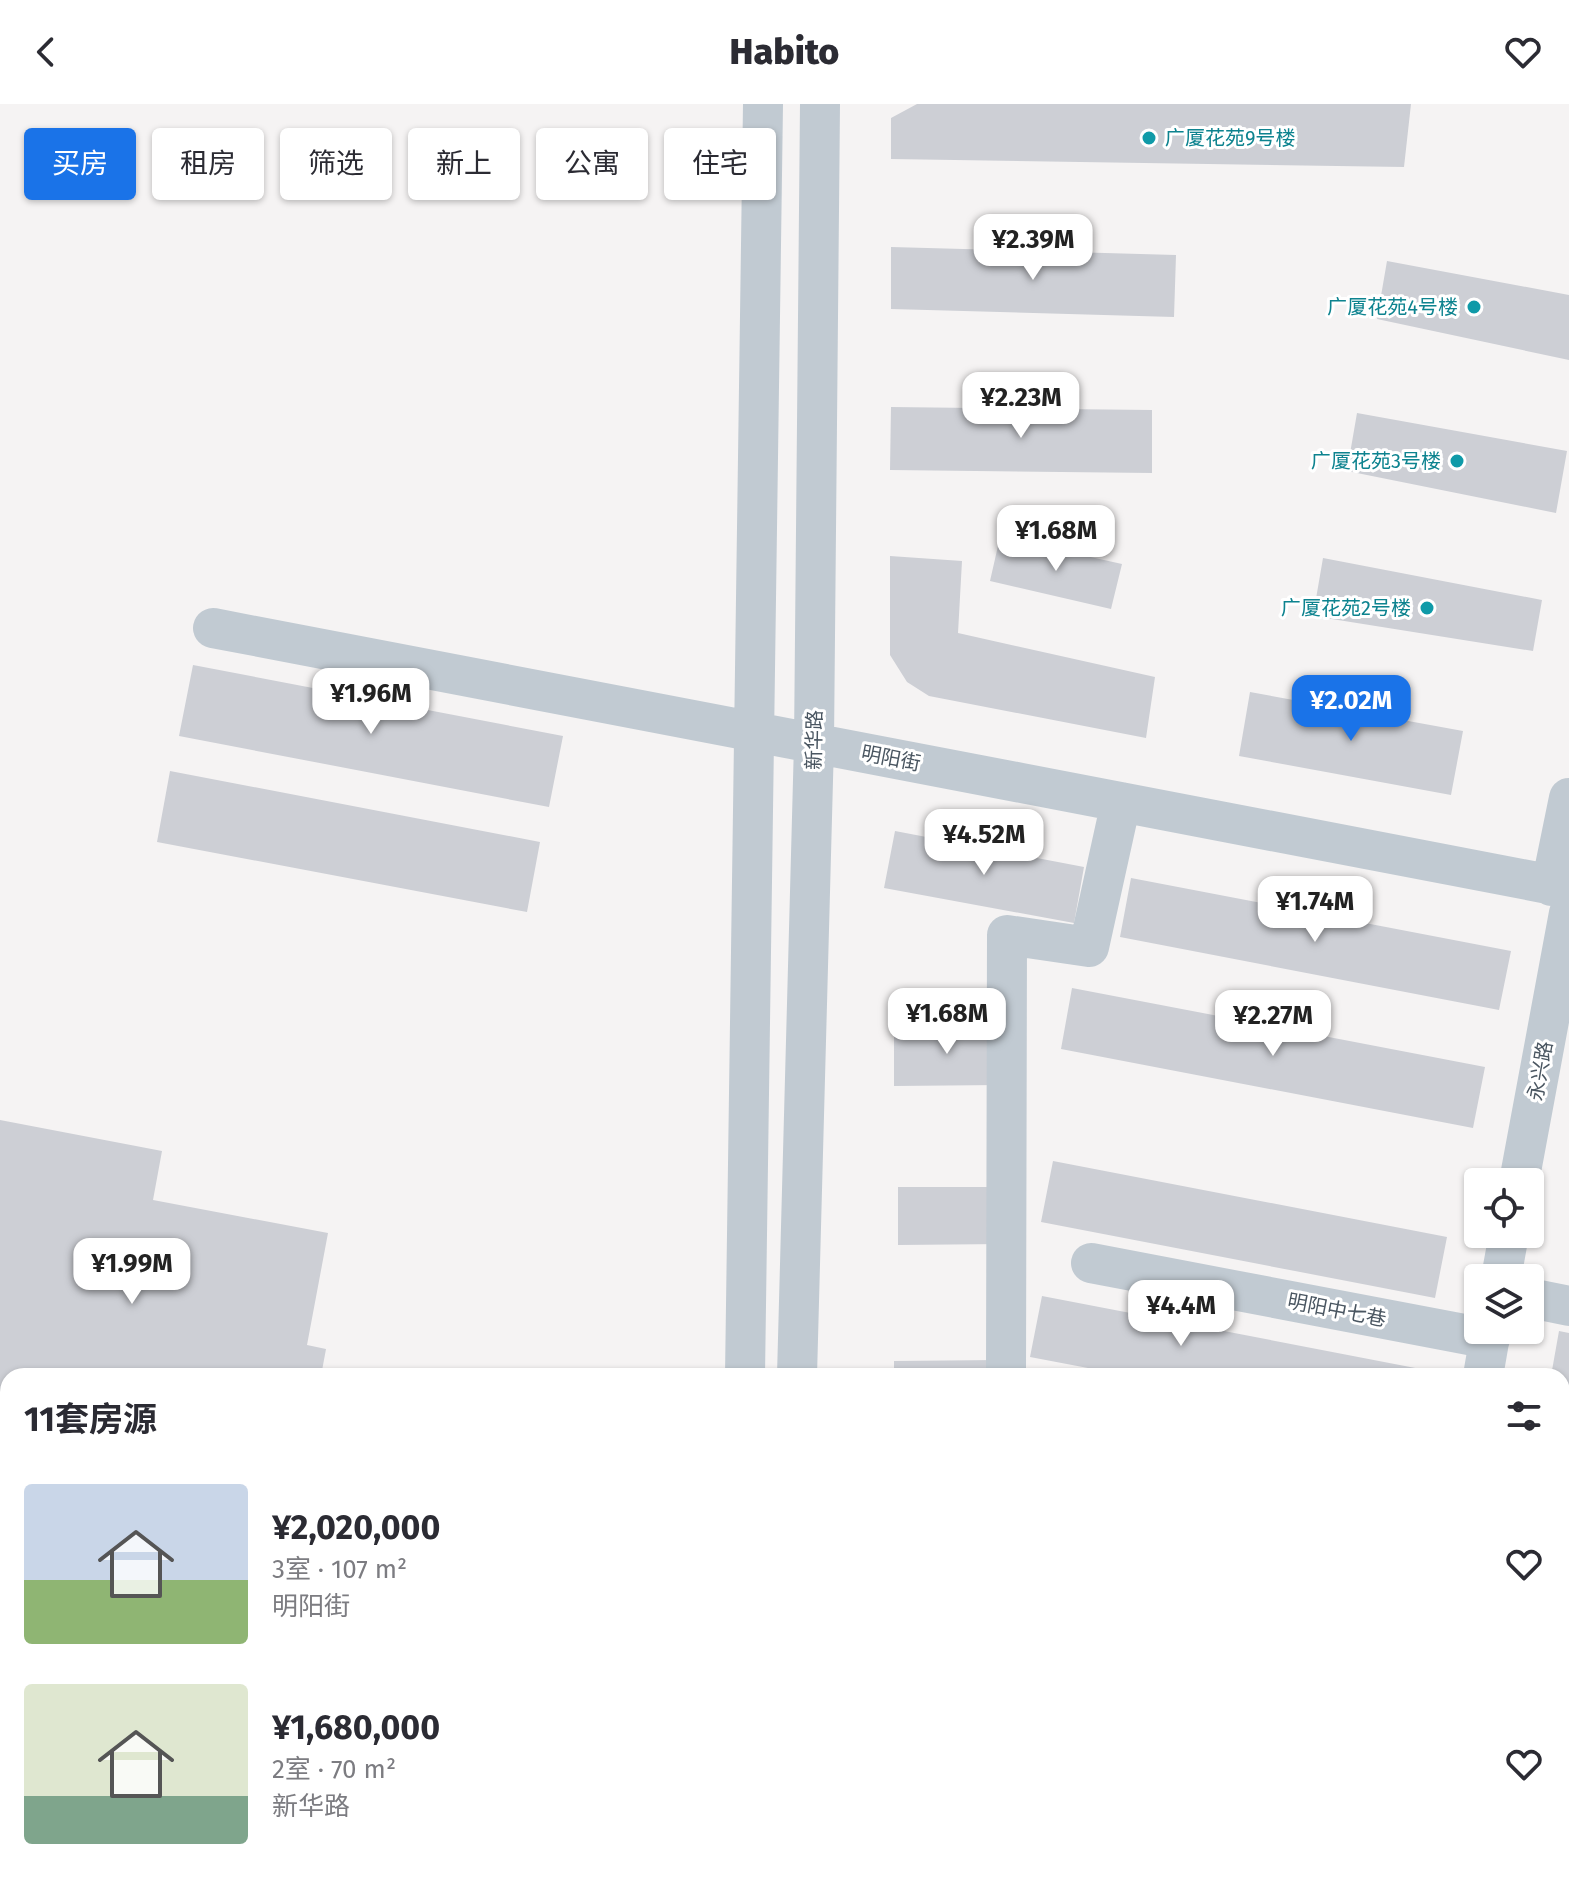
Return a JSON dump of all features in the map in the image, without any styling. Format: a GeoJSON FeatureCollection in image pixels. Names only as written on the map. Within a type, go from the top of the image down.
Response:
{"type":"FeatureCollection","features":[{"type":"Feature","properties":{"kind":"street"},"geometry":{"type":"LineString","coordinates":[[745,1368],[763,104]]}},
{"type":"Feature","properties":{"kind":"street","name":"新华路"},"geometry":{"type":"LineString","coordinates":[[797,1368],[814,743],[820,104]]}},
{"type":"Feature","properties":{"kind":"street","name":"明阳街"},"geometry":{"type":"LineString","coordinates":[[213,628],[1121,802],[1563,896]]}},
{"type":"Feature","properties":{"kind":"street","name":"永兴路"},"geometry":{"type":"LineString","coordinates":[[1525,1168],[1552,1104],[1569,798]]}},
{"type":"Feature","properties":{"kind":"street"},"geometry":{"type":"LineString","coordinates":[[1006,1368],[1007,935],[1089,947],[1121,802]]}},
{"type":"Feature","properties":{"kind":"street","name":"明阳中七巷"},"geometry":{"type":"LineString","coordinates":[[1091,1263],[1488,1348]]}},
{"type":"Feature","properties":{"kind":"street"},"geometry":{"type":"LineString","coordinates":[[1544,1301],[1569,1306]]}},
{"type":"Feature","properties":{"kind":"building","name":"广厦花苑9号楼"},"geometry":{"type":"Polygon","coordinates":[[[917,104],[1411,104],[1404,167],[891,159],[891,118],[917,104]]]}},
{"type":"Feature","properties":{"kind":"building"},"geometry":{"type":"Polygon","coordinates":[[[891,247],[1176,255],[1174,317],[891,309],[891,247]]]}},
{"type":"Feature","properties":{"kind":"building","name":"广厦花苑4号楼"},"geometry":{"type":"Polygon","coordinates":[[[1387,261],[1569,295],[1569,360],[1377,319],[1387,261]]]}},
{"type":"Feature","properties":{"kind":"building"},"geometry":{"type":"Polygon","coordinates":[[[891,407],[1152,410],[1152,473],[890,470],[891,407]]]}},
{"type":"Feature","properties":{"kind":"building","name":"广厦花苑3号楼"},"geometry":{"type":"Polygon","coordinates":[[[1357,413],[1567,451],[1556,513],[1347,471],[1357,413]]]}},
{"type":"Feature","properties":{"kind":"building"},"geometry":{"type":"Polygon","coordinates":[[[1000,537],[1122,564],[1111,609],[990,581],[1000,537]]]}},
{"type":"Feature","properties":{"kind":"building"},"geometry":{"type":"Polygon","coordinates":[[[890,556],[962,561],[958,633],[1155,677],[1146,738],[929,696],[907,682],[890,655],[890,556]]]}},
{"type":"Feature","properties":{"kind":"building","name":"广厦花苑2号楼"},"geometry":{"type":"Polygon","coordinates":[[[1323,558],[1542,600],[1533,651],[1313,616],[1323,558]]]}},
{"type":"Feature","properties":{"kind":"building"},"geometry":{"type":"Polygon","coordinates":[[[193,665],[563,736],[549,807],[179,736],[193,665]]]}},
{"type":"Feature","properties":{"kind":"building"},"geometry":{"type":"Polygon","coordinates":[[[1250,692],[1463,731],[1451,795],[1239,756],[1250,692]]]}},
{"type":"Feature","properties":{"kind":"building"},"geometry":{"type":"Polygon","coordinates":[[[170,771],[540,842],[527,912],[157,842],[170,771]]]}},
{"type":"Feature","properties":{"kind":"building"},"geometry":{"type":"Polygon","coordinates":[[[895,831],[1084,867],[1074,923],[884,888],[895,831]]]}},
{"type":"Feature","properties":{"kind":"building"},"geometry":{"type":"Polygon","coordinates":[[[1131,878],[1511,951],[1499,1010],[1120,937],[1131,878]]]}},
{"type":"Feature","properties":{"kind":"building"},"geometry":{"type":"Polygon","coordinates":[[[1072,988],[1485,1067],[1473,1128],[1061,1049],[1072,988]]]}},
{"type":"Feature","properties":{"kind":"building"},"geometry":{"type":"Polygon","coordinates":[[[1000,1027],[1000,1085],[894,1086],[894,1028],[1000,1027]]]}},
{"type":"Feature","properties":{"kind":"building"},"geometry":{"type":"Polygon","coordinates":[[[0,1120],[162,1151],[153,1200],[328,1233],[307,1345],[326,1349],[322,1368],[0,1368],[0,1120]]]}},
{"type":"Feature","properties":{"kind":"building"},"geometry":{"type":"Polygon","coordinates":[[[1053,1161],[1447,1237],[1435,1298],[1041,1222],[1053,1161]]]}},
{"type":"Feature","properties":{"kind":"building"},"geometry":{"type":"Polygon","coordinates":[[[898,1187],[1003,1187],[1004,1244],[898,1245],[898,1187]]]}},
{"type":"Feature","properties":{"kind":"building"},"geometry":{"type":"Polygon","coordinates":[[[1042,1296],[1415,1368],[1088,1368],[1030,1357],[1042,1296]]]}},
{"type":"Feature","properties":{"kind":"building"},"geometry":{"type":"Polygon","coordinates":[[[1559,1331],[1569,1333],[1569,1368],[1552,1368],[1559,1331]]]}},
{"type":"Feature","properties":{"kind":"building"},"geometry":{"type":"Polygon","coordinates":[[[999,1360],[1000,1368],[894,1368],[894,1361],[999,1360]]]}},
{"type":"Feature","properties":{"kind":"place","name":"广厦花苑9号楼"},"geometry":{"type":"Point","coordinates":[1149,138]}},
{"type":"Feature","properties":{"kind":"place","name":"广厦花苑4号楼"},"geometry":{"type":"Point","coordinates":[1474,307]}},
{"type":"Feature","properties":{"kind":"place","name":"广厦花苑3号楼"},"geometry":{"type":"Point","coordinates":[1457,461]}},
{"type":"Feature","properties":{"kind":"place","name":"广厦花苑2号楼"},"geometry":{"type":"Point","coordinates":[1427,608]}}]}
